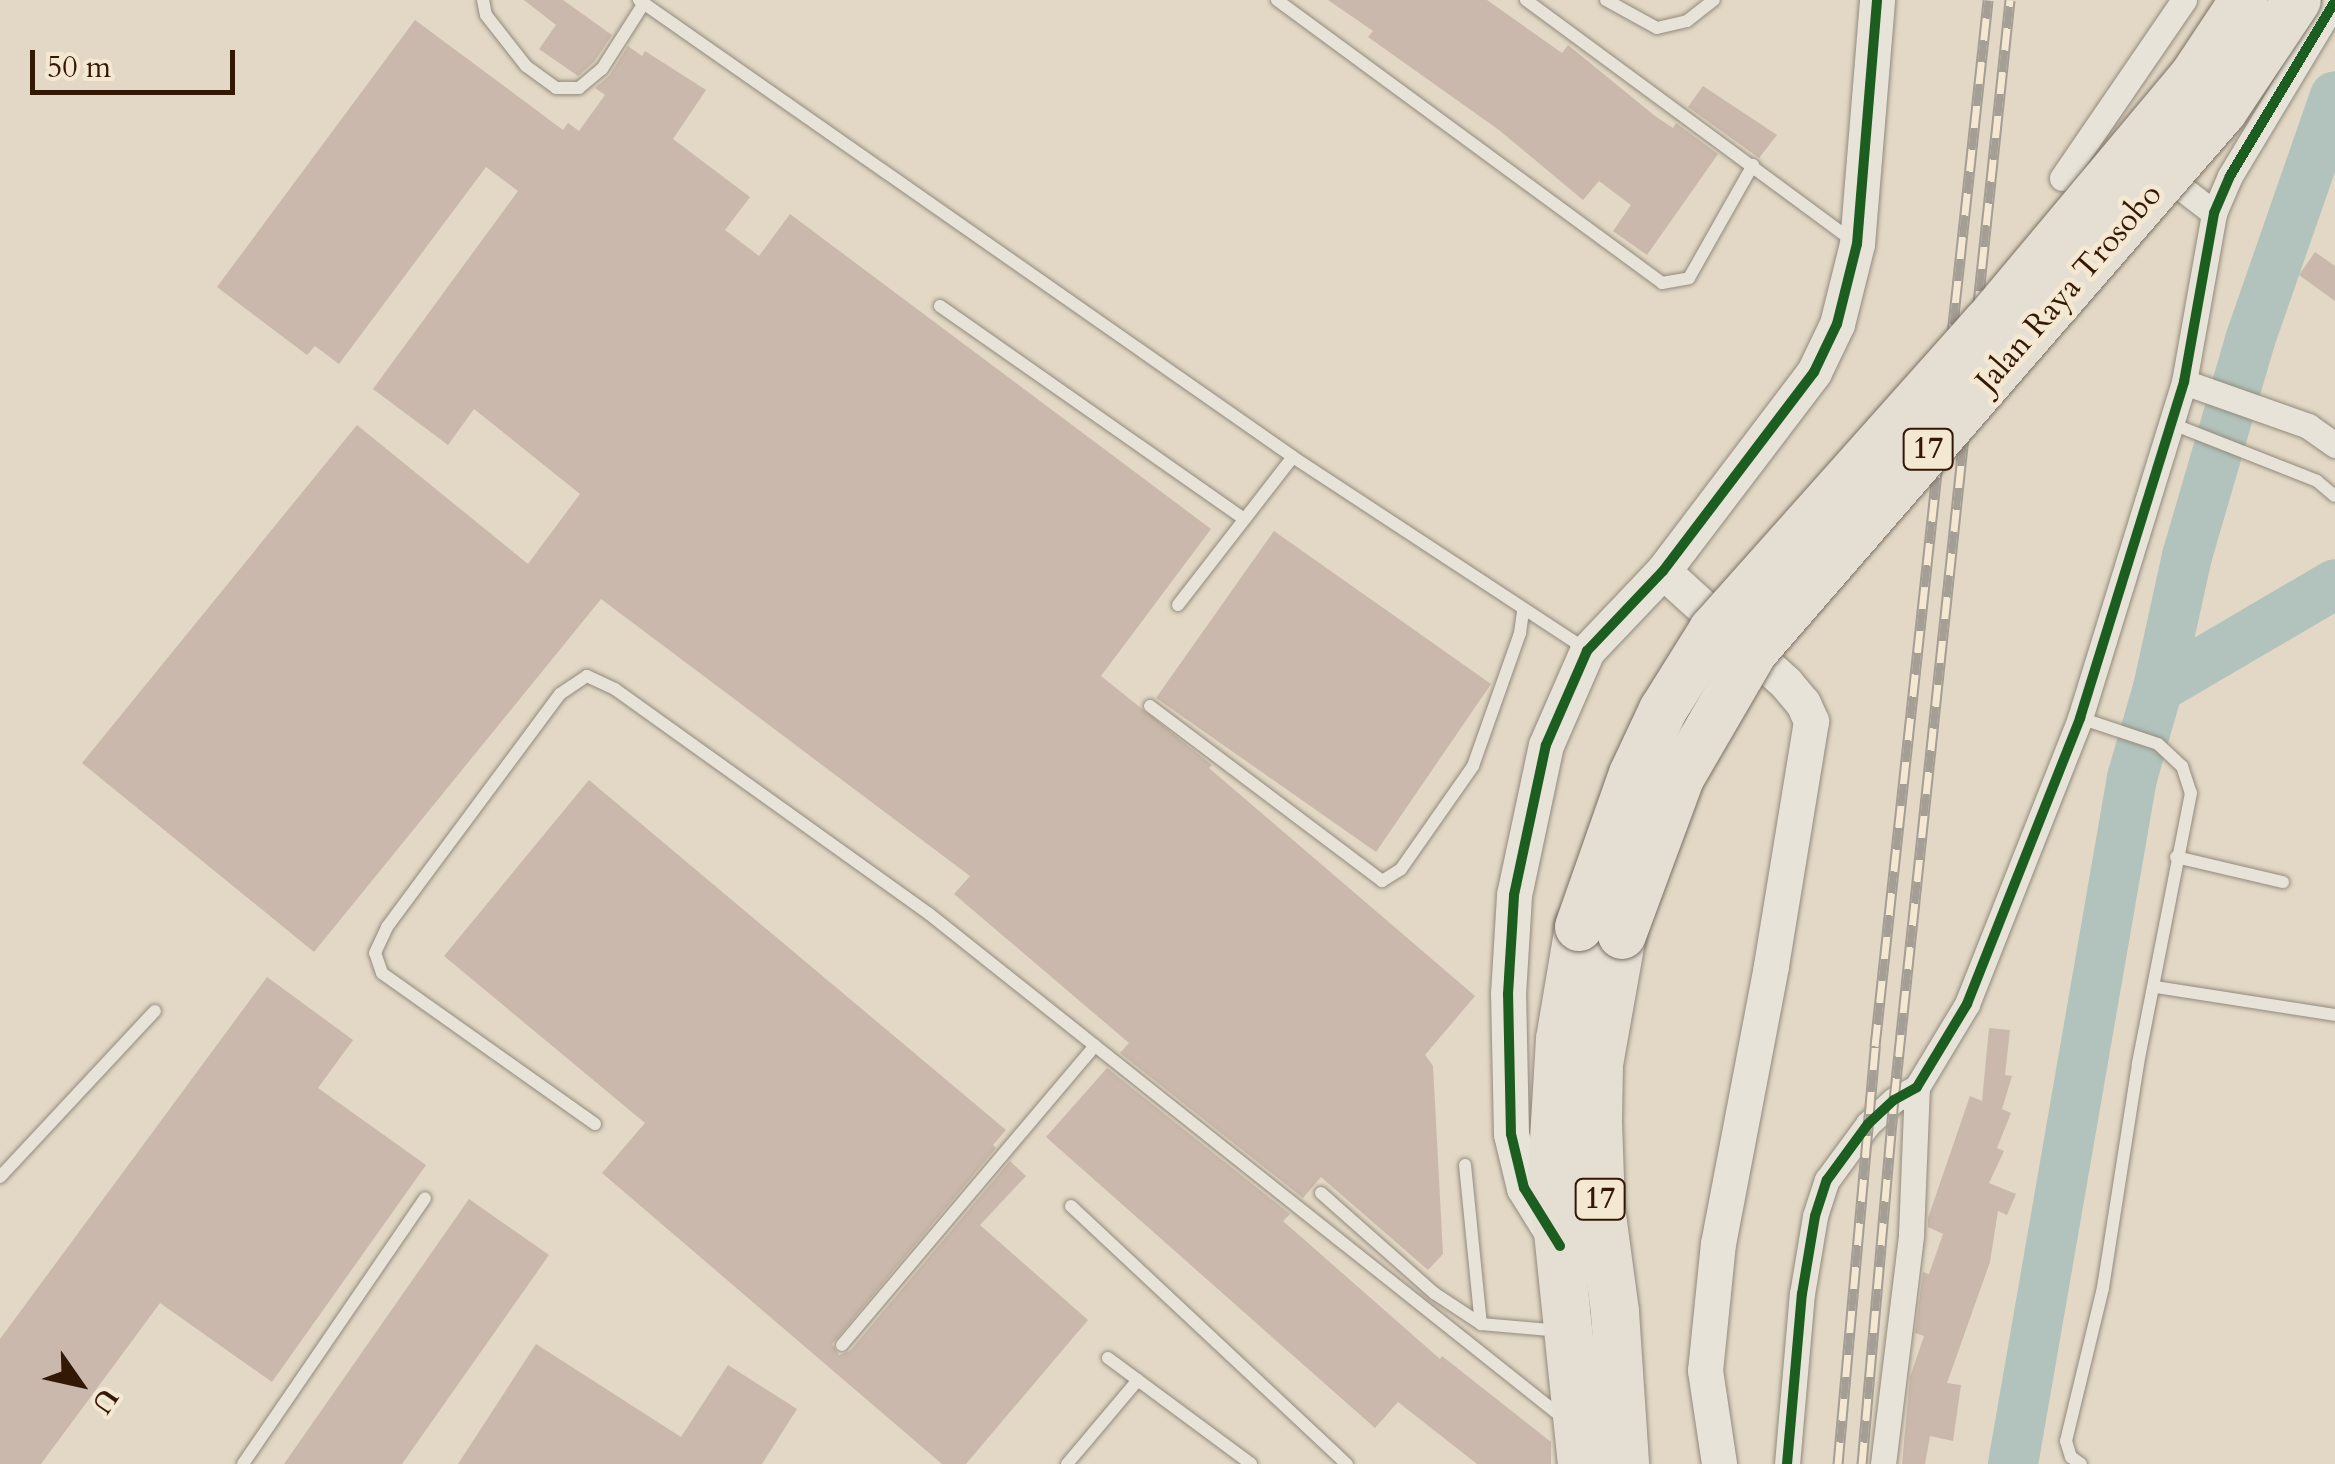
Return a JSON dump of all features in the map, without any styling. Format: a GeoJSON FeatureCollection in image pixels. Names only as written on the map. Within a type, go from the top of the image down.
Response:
{"type":"FeatureCollection","features":[{"type":"Feature","properties":{"kind":"highway","name":"Jalan Raya Trosobo"},"geometry":{"type":"LineString","coordinates":[[1625,1464],[1616,1312],[1600,1208],[1600,931],[1633,774],[1663,710],[1714,630],[1987,324],[2193,77],[2244,0]]}},
{"type":"Feature","properties":{"kind":"highway","name":"Jalan Raya Trosobo"},"geometry":{"type":"LineString","coordinates":[[1581,1447],[1553,1140],[1560,1040],[1600,931],[1680,778],[1754,651],[2224,111],[2297,0]]}},
{"type":"Feature","properties":{"kind":"street"},"geometry":{"type":"LineString","coordinates":[[1560,1246],[1524,1188],[1514,1162],[1508,994],[1514,895],[1546,745],[1587,651],[1663,571],[1814,372],[1836,324],[1857,244],[1877,0]]}},
{"type":"Feature","properties":{"kind":"street"},"geometry":{"type":"LineString","coordinates":[[2062,178],[2184,0]]}},
{"type":"Feature","properties":{"kind":"street"},"geometry":{"type":"LineString","coordinates":[[1883,1464],[1911,1235],[1917,1087],[1967,1004],[2088,719],[2184,382],[2214,212],[2230,176],[2335,1]]}},
{"type":"Feature","properties":{"kind":"street"},"geometry":{"type":"LineString","coordinates":[[2099,126],[2214,212]]}},
{"type":"Feature","properties":{"kind":"street"},"geometry":{"type":"LineString","coordinates":[[2184,382],[2308,426],[2335,444]]}},
{"type":"Feature","properties":{"kind":"street"},"geometry":{"type":"LineString","coordinates":[[1663,571],[1786,683],[1803,703],[1810,721],[1771,966],[1718,1243],[1705,1370],[1719,1464]]}},
{"type":"Feature","properties":{"kind":"street"},"geometry":{"type":"LineString","coordinates":[[1786,1464],[1802,1294],[1815,1216],[1827,1180],[1868,1124],[1894,1100],[1917,1087]]}},
{"type":"Feature","properties":{"kind":"lane"},"geometry":{"type":"LineString","coordinates":[[484,0],[486,15],[526,66],[556,88],[578,88],[602,69],[641,2],[1293,457],[1522,612],[1587,651]]}},
{"type":"Feature","properties":{"kind":"lane"},"geometry":{"type":"LineString","coordinates":[[1277,0],[1662,283],[1689,278],[1753,165]]}},
{"type":"Feature","properties":{"kind":"lane"},"geometry":{"type":"LineString","coordinates":[[1526,0],[1857,244]]}},
{"type":"Feature","properties":{"kind":"lane"},"geometry":{"type":"LineString","coordinates":[[1606,0],[1657,28],[1687,21],[1714,0]]}},
{"type":"Feature","properties":{"kind":"lane"},"geometry":{"type":"LineString","coordinates":[[940,306],[1244,519]]}},
{"type":"Feature","properties":{"kind":"lane"},"geometry":{"type":"LineString","coordinates":[[2170,423],[2317,480],[2335,496]]}},
{"type":"Feature","properties":{"kind":"lane"},"geometry":{"type":"LineString","coordinates":[[1178,605],[1293,457]]}},
{"type":"Feature","properties":{"kind":"lane"},"geometry":{"type":"LineString","coordinates":[[1150,706],[1382,881],[1401,870],[1473,766],[1520,633],[1522,612]]}},
{"type":"Feature","properties":{"kind":"lane"},"geometry":{"type":"LineString","coordinates":[[595,1124],[382,973],[375,954],[387,926],[560,694],[588,676],[615,689],[928,913],[1581,1447]]}},
{"type":"Feature","properties":{"kind":"lane"},"geometry":{"type":"LineString","coordinates":[[2081,1464],[2071,1456],[2066,1440],[2104,1288],[2138,1064],[2156,987],[2190,793],[2182,766],[2158,744],[2088,719]]}},
{"type":"Feature","properties":{"kind":"lane"},"geometry":{"type":"LineString","coordinates":[[2176,857],[2283,882]]}},
{"type":"Feature","properties":{"kind":"lane"},"geometry":{"type":"LineString","coordinates":[[2156,987],[2335,1015]]}},
{"type":"Feature","properties":{"kind":"lane"},"geometry":{"type":"LineString","coordinates":[[0,1177],[155,1010]]}},
{"type":"Feature","properties":{"kind":"lane"},"geometry":{"type":"LineString","coordinates":[[842,1345],[1095,1046]]}},
{"type":"Feature","properties":{"kind":"lane"},"geometry":{"type":"LineString","coordinates":[[1465,1165],[1481,1324]]}},
{"type":"Feature","properties":{"kind":"lane"},"geometry":{"type":"LineString","coordinates":[[1321,1193],[1434,1293],[1481,1324],[1571,1332]]}},
{"type":"Feature","properties":{"kind":"lane"},"geometry":{"type":"LineString","coordinates":[[243,1464],[425,1198]]}},
{"type":"Feature","properties":{"kind":"lane"},"geometry":{"type":"LineString","coordinates":[[1071,1206],[1348,1464]]}},
{"type":"Feature","properties":{"kind":"lane"},"geometry":{"type":"LineString","coordinates":[[1108,1358],[1251,1464]]}},
{"type":"Feature","properties":{"kind":"lane"},"geometry":{"type":"LineString","coordinates":[[1067,1464],[1138,1380]]}},
{"type":"Feature","properties":{"kind":"building"},"geometry":{"type":"Polygon","coordinates":[[[524,0],[563,0],[612,35],[594,62],[578,76],[539,49],[556,25],[524,0]]]}},
{"type":"Feature","properties":{"kind":"building"},"geometry":{"type":"Polygon","coordinates":[[[1328,0],[1487,0],[1562,53],[1568,45],[1655,116],[1673,128],[1676,123],[1718,154],[1647,255],[1613,231],[1631,205],[1599,181],[1583,200],[1499,130],[1368,37],[1373,31],[1328,0]]]}},
{"type":"Feature","properties":{"kind":"building"},"geometry":{"type":"Polygon","coordinates":[[[415,20],[563,130],[568,123],[579,131],[605,95],[595,88],[610,75],[628,46],[642,56],[645,51],[706,90],[673,139],[750,197],[725,230],[759,256],[790,214],[1211,529],[1101,676],[1212,765],[1209,768],[1475,996],[1425,1055],[1433,1066],[1443,1254],[1428,1270],[1321,1177],[1303,1198],[1120,1053],[1129,1043],[954,894],[970,876],[601,599],[314,952],[82,763],[357,425],[528,564],[580,494],[474,409],[448,445],[373,389],[518,191],[486,167],[339,364],[315,346],[307,355],[217,287],[415,20]]]}},
{"type":"Feature","properties":{"kind":"building"},"geometry":{"type":"Polygon","coordinates":[[[1703,86],[1777,135],[1759,158],[1688,107],[1703,86]]]}},
{"type":"Feature","properties":{"kind":"building"},"geometry":{"type":"Polygon","coordinates":[[[2315,252],[2335,266],[2335,301],[2299,275],[2315,252]]]}},
{"type":"Feature","properties":{"kind":"building"},"geometry":{"type":"Polygon","coordinates":[[[1274,531],[1491,684],[1376,852],[1156,698],[1274,531]]]}},
{"type":"Feature","properties":{"kind":"building"},"geometry":{"type":"Polygon","coordinates":[[[589,780],[1006,1130],[993,1145],[996,1148],[832,1344],[839,1355],[850,1351],[1010,1161],[1026,1176],[980,1225],[1088,1320],[966,1464],[942,1464],[602,1173],[645,1123],[444,956],[589,780]]]}},
{"type":"Feature","properties":{"kind":"building"},"geometry":{"type":"Polygon","coordinates":[[[267,977],[353,1040],[318,1088],[426,1165],[272,1382],[160,1303],[41,1464],[0,1464],[0,1339],[267,977]]]}},
{"type":"Feature","properties":{"kind":"building"},"geometry":{"type":"Polygon","coordinates":[[[1989,1028],[2010,1030],[2005,1075],[2012,1076],[2002,1109],[2011,1113],[1997,1148],[2004,1151],[1989,1183],[2016,1194],[2007,1215],[1998,1211],[1990,1262],[1947,1383],[1961,1385],[1953,1441],[1930,1436],[1925,1464],[1902,1464],[1910,1377],[1924,1336],[1915,1333],[1923,1272],[1929,1274],[1943,1234],[1928,1227],[1928,1218],[1970,1096],[1982,1101],[1989,1028]]]}},
{"type":"Feature","properties":{"kind":"building"},"geometry":{"type":"Polygon","coordinates":[[[1107,1068],[1290,1214],[1283,1221],[1440,1359],[1442,1356],[1551,1442],[1551,1464],[1477,1464],[1398,1402],[1375,1428],[1046,1137],[1107,1068]]]}},
{"type":"Feature","properties":{"kind":"building"},"geometry":{"type":"Polygon","coordinates":[[[469,1199],[549,1255],[402,1464],[284,1464],[469,1199]]]}},
{"type":"Feature","properties":{"kind":"building"},"geometry":{"type":"Polygon","coordinates":[[[536,1344],[681,1437],[728,1365],[797,1409],[762,1464],[458,1464],[536,1344]]]}},
{"type":"Feature","properties":{"kind":"waterway"},"geometry":{"type":"LineString","coordinates":[[2158,688],[2187,556],[2250,340],[2335,96]]}},
{"type":"Feature","properties":{"kind":"waterway"},"geometry":{"type":"LineString","coordinates":[[2013,1464],[2132,778],[2158,688],[2335,584]]}},
{"type":"Feature","properties":{"kind":"railway"},"geometry":{"type":"LineString","coordinates":[[1838,1464],[1875,1046],[1988,0]]}},
{"type":"Feature","properties":{"kind":"railway"},"geometry":{"type":"LineString","coordinates":[[1862,1464],[1894,1100],[2010,0]]}},
{"type":"Feature","properties":{"kind":"cycle path"},"geometry":{"type":"LineString","coordinates":[[1560,1246],[1524,1188],[1511,1134],[1508,994],[1514,895],[1546,745],[1587,651],[1663,571],[1814,372],[1837,324],[1857,244],[1877,0]]}},
{"type":"Feature","properties":{"kind":"cycle path"},"geometry":{"type":"LineString","coordinates":[[1787,1464],[1802,1294],[1815,1216],[1827,1180],[1868,1124],[1894,1100],[1917,1087],[1967,1004],[2080,718],[2184,382],[2214,213],[2230,176],[2335,1]]}}]}
